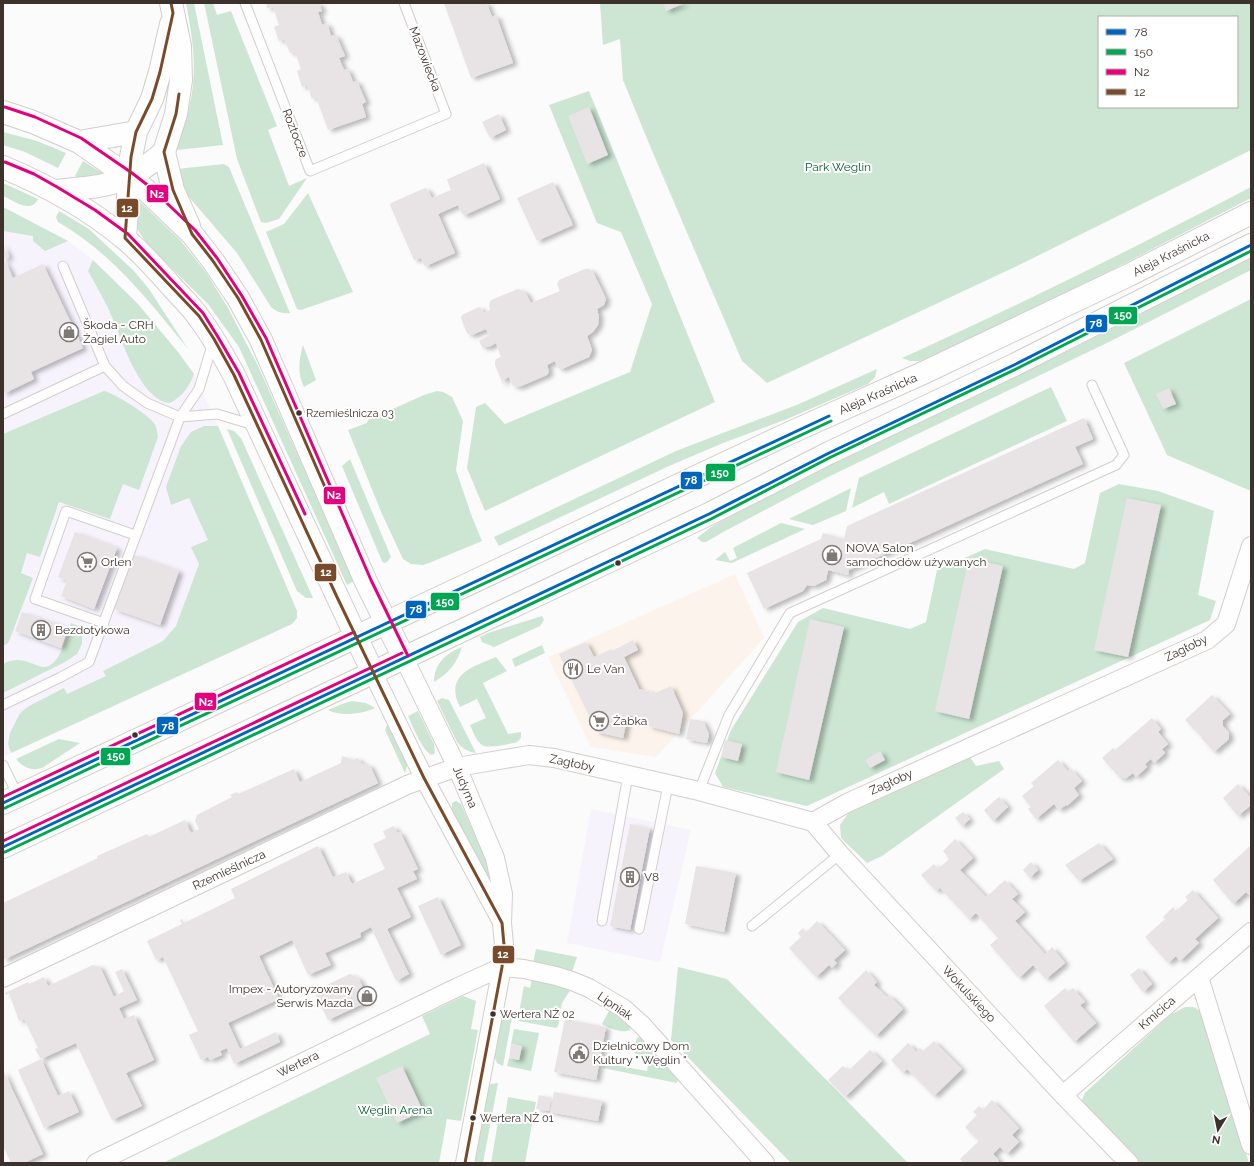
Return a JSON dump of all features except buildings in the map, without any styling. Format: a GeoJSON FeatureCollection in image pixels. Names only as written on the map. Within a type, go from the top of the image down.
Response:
{"type":"FeatureCollection","features":[{"type":"Feature","properties":{"kind":"main road"},"geometry":{"type":"LineString","coordinates":[[125,238],[131,157],[136,132],[156,86],[163,60],[172,8]]}},
{"type":"Feature","properties":{"kind":"main road"},"geometry":{"type":"LineString","coordinates":[[172,8],[180,46],[181,80],[176,114],[164,152],[173,190],[192,234]]}},
{"type":"Feature","properties":{"kind":"main road"},"geometry":{"type":"LineString","coordinates":[[3,112],[79,142],[129,177],[147,191],[192,234],[213,261],[238,298],[261,340],[366,582],[404,658]]}},
{"type":"Feature","properties":{"kind":"main road"},"geometry":{"type":"LineString","coordinates":[[79,142],[136,132]]}},
{"type":"Feature","properties":{"kind":"main road"},"geometry":{"type":"LineString","coordinates":[[54,191],[96,187],[129,177],[144,168],[164,152]]}},
{"type":"Feature","properties":{"kind":"main road"},"geometry":{"type":"LineString","coordinates":[[3,168],[32,179],[54,191],[92,214],[125,238],[199,316],[234,375],[373,673]]}},
{"type":"Feature","properties":{"kind":"main road","name":"Aleja Kraśnicka"},"geometry":{"type":"LineString","coordinates":[[11,800],[783,436],[923,373],[1129,275],[1251,213]]}},
{"type":"Feature","properties":{"kind":"main road"},"geometry":{"type":"LineString","coordinates":[[3,847],[709,514],[829,453],[1023,361],[1251,245]]}},
{"type":"Feature","properties":{"kind":"street","name":"Zagłoby"},"geometry":{"type":"LineString","coordinates":[[457,767],[529,755],[554,758],[668,784],[813,822],[847,803],[1207,640],[1226,624],[1251,546]]}},
{"type":"Feature","properties":{"kind":"street","name":"Judyma"},"geometry":{"type":"LineString","coordinates":[[404,658],[457,767],[495,858],[503,894],[502,923],[504,946],[502,967],[465,1163]]}},
{"type":"Feature","properties":{"kind":"street","name":"Judyma"},"geometry":{"type":"LineString","coordinates":[[373,673],[424,778],[502,923]]}},
{"type":"Feature","properties":{"kind":"street","name":"Rzemieślnicza"},"geometry":{"type":"LineString","coordinates":[[3,978],[424,778],[457,767]]}},
{"type":"Feature","properties":{"kind":"street","name":"Wokulskiego"},"geometry":{"type":"LineString","coordinates":[[813,822],[840,854],[1063,1095],[1129,1163]]}},
{"type":"Feature","properties":{"kind":"street","name":"Kmicica"},"geometry":{"type":"LineString","coordinates":[[1063,1095],[1251,932]]}},
{"type":"Feature","properties":{"kind":"street","name":"Wertera"},"geometry":{"type":"LineString","coordinates":[[96,1163],[450,990],[502,967]]}},
{"type":"Feature","properties":{"kind":"street","name":"Lipniak"},"geometry":{"type":"LineString","coordinates":[[502,967],[524,969],[572,981],[589,988],[623,1008],[649,1033],[765,1163]]}},
{"type":"Feature","properties":{"kind":"street"},"geometry":{"type":"LineString","coordinates":[[1199,977],[1251,1145]]}},
{"type":"Feature","properties":{"kind":"lane","name":"Roztocze"},"geometry":{"type":"LineString","coordinates":[[244,3],[310,171],[446,114]]}},
{"type":"Feature","properties":{"kind":"lane","name":"Mazowiecka"},"geometry":{"type":"LineString","coordinates":[[404,3],[446,114]]}},
{"type":"Feature","properties":{"kind":"lane"},"geometry":{"type":"LineString","coordinates":[[63,266],[105,366],[123,386],[147,403],[180,417],[202,414],[217,414],[259,427]]}},
{"type":"Feature","properties":{"kind":"lane"},"geometry":{"type":"LineString","coordinates":[[3,705],[60,678],[89,662],[180,417],[199,389],[214,339]]}},
{"type":"Feature","properties":{"kind":"lane"},"geometry":{"type":"LineString","coordinates":[[3,414],[105,366]]}},
{"type":"Feature","properties":{"kind":"lane"},"geometry":{"type":"LineString","coordinates":[[699,792],[729,714],[790,613],[1116,465],[1124,455],[1092,385]]}},
{"type":"Feature","properties":{"kind":"lane"},"geometry":{"type":"LineString","coordinates":[[104,623],[35,599],[41,580],[66,511],[135,535]]}},
{"type":"Feature","properties":{"kind":"lane"},"geometry":{"type":"LineString","coordinates":[[3,765],[11,800]]}},
{"type":"Feature","properties":{"kind":"lane"},"geometry":{"type":"LineString","coordinates":[[602,921],[628,775]]}},
{"type":"Feature","properties":{"kind":"lane"},"geometry":{"type":"LineString","coordinates":[[639,929],[668,784]]}},
{"type":"Feature","properties":{"kind":"lane"},"geometry":{"type":"LineString","coordinates":[[752,926],[840,854]]}},
{"type":"Feature","properties":{"kind":"shaded area"},"geometry":{"type":"Polygon","coordinates":[[[3,207],[68,241],[93,260],[138,304],[187,364],[194,374],[218,426],[297,611],[297,618],[292,624],[3,757],[3,207]]]}},
{"type":"Feature","properties":{"kind":"shaded area"},"geometry":{"type":"Polygon","coordinates":[[[735,574],[764,638],[656,757],[591,747],[548,657],[735,574]]]}},
{"type":"Feature","properties":{"kind":"shaded area"},"geometry":{"type":"Polygon","coordinates":[[[591,809],[691,830],[660,962],[567,943],[591,809]]]}},
{"type":"Feature","properties":{"kind":"green space"},"geometry":{"type":"Polygon","coordinates":[[[186,3],[194,3],[223,145],[177,150],[192,94],[194,68],[191,30],[186,3]]]}},
{"type":"Feature","properties":{"kind":"green space"},"geometry":{"type":"Polygon","coordinates":[[[204,3],[213,3],[217,15],[231,11],[277,126],[268,130],[289,186],[307,178],[279,219],[266,223],[261,222],[237,159],[204,3]]]}},
{"type":"Feature","properties":{"kind":"green space","name":"Park Weglin"},"geometry":{"type":"Polygon","coordinates":[[[600,3],[1251,3],[1251,150],[1017,266],[767,383],[742,361],[650,146],[623,80],[620,39],[603,45],[600,3]]]}},
{"type":"Feature","properties":{"kind":"green space"},"geometry":{"type":"Polygon","coordinates":[[[589,91],[715,402],[485,511],[467,468],[476,407],[485,403],[505,424],[630,372],[652,304],[621,232],[597,223],[549,105],[589,91]]]}},
{"type":"Feature","properties":{"kind":"green space"},"geometry":{"type":"Polygon","coordinates":[[[3,132],[37,141],[66,153],[58,168],[25,152],[3,145],[3,132]]]}},
{"type":"Feature","properties":{"kind":"green space"},"geometry":{"type":"Polygon","coordinates":[[[83,161],[104,174],[80,179],[75,176],[83,161]]]}},
{"type":"Feature","properties":{"kind":"green space"},"geometry":{"type":"Polygon","coordinates":[[[224,164],[229,167],[290,313],[280,312],[271,307],[237,253],[189,197],[183,188],[177,169],[224,164]]]}},
{"type":"Feature","properties":{"kind":"green space"},"geometry":{"type":"Polygon","coordinates":[[[3,183],[38,199],[31,206],[17,203],[3,196],[3,183]]]}},
{"type":"Feature","properties":{"kind":"green space"},"geometry":{"type":"Polygon","coordinates":[[[1251,187],[1251,198],[1046,304],[920,361],[910,361],[902,358],[1078,275],[1251,187]]]}},
{"type":"Feature","properties":{"kind":"green space"},"geometry":{"type":"Polygon","coordinates":[[[308,193],[353,292],[301,310],[297,309],[266,232],[284,224],[308,193]]]}},
{"type":"Feature","properties":{"kind":"green space"},"geometry":{"type":"Polygon","coordinates":[[[138,200],[180,240],[207,274],[228,308],[258,366],[354,581],[347,585],[239,347],[208,304],[147,244],[138,230],[132,216],[138,200]]]}},
{"type":"Feature","properties":{"kind":"green space"},"geometry":{"type":"Polygon","coordinates":[[[3,207],[68,241],[45,251],[33,241],[33,236],[3,231],[3,207]]]}},
{"type":"Feature","properties":{"kind":"green space"},"geometry":{"type":"Polygon","coordinates":[[[59,211],[89,229],[134,271],[149,289],[188,349],[159,313],[113,263],[96,248],[58,222],[56,217],[59,211]]]}},
{"type":"Feature","properties":{"kind":"green space"},"geometry":{"type":"Polygon","coordinates":[[[1251,258],[1251,270],[1111,341],[826,478],[706,542],[702,542],[697,538],[711,527],[733,515],[829,466],[1078,346],[1251,258]]]}},
{"type":"Feature","properties":{"kind":"green space"},"geometry":{"type":"Polygon","coordinates":[[[93,260],[138,304],[178,352],[194,374],[185,391],[170,403],[159,399],[148,390],[139,378],[131,363],[107,306],[88,271],[93,260]]]}},
{"type":"Feature","properties":{"kind":"green space"},"geometry":{"type":"Polygon","coordinates":[[[1251,299],[1251,491],[1167,455],[1124,363],[1251,299]]]}},
{"type":"Feature","properties":{"kind":"green space"},"geometry":{"type":"Polygon","coordinates":[[[303,345],[316,380],[304,387],[300,376],[299,366],[303,345]]]}},
{"type":"Feature","properties":{"kind":"green space"},"geometry":{"type":"Polygon","coordinates":[[[877,369],[875,377],[868,384],[787,419],[723,443],[669,466],[499,546],[494,537],[676,451],[799,404],[877,369]]]}},
{"type":"Feature","properties":{"kind":"green space"},"geometry":{"type":"Polygon","coordinates":[[[1051,387],[1067,421],[889,504],[884,492],[852,508],[859,478],[1051,387]]]}},
{"type":"Feature","properties":{"kind":"green space"},"geometry":{"type":"Polygon","coordinates":[[[104,391],[122,400],[150,418],[156,427],[158,437],[139,490],[123,484],[110,519],[59,502],[40,557],[27,553],[21,573],[33,578],[8,643],[3,646],[3,434],[104,391]]]}},
{"type":"Feature","properties":{"kind":"green space"},"geometry":{"type":"Polygon","coordinates":[[[437,391],[443,392],[452,397],[463,421],[456,470],[482,541],[423,565],[411,564],[403,559],[382,514],[348,430],[367,423],[368,420],[424,395],[437,391]]]}},
{"type":"Feature","properties":{"kind":"green space"},"geometry":{"type":"Polygon","coordinates":[[[204,426],[218,426],[297,611],[297,618],[292,624],[11,753],[8,744],[10,733],[20,713],[29,706],[64,688],[67,694],[106,676],[103,671],[163,641],[176,626],[199,564],[191,547],[208,540],[189,498],[171,505],[166,487],[181,446],[191,432],[204,426]]]}},
{"type":"Feature","properties":{"kind":"green space"},"geometry":{"type":"Polygon","coordinates":[[[227,429],[234,431],[241,438],[313,598],[306,598],[297,591],[227,429]]]}},
{"type":"Feature","properties":{"kind":"green space"},"geometry":{"type":"Polygon","coordinates":[[[350,459],[391,557],[387,562],[384,563],[382,561],[342,466],[350,459]]]}},
{"type":"Feature","properties":{"kind":"green space"},"geometry":{"type":"Polygon","coordinates":[[[1119,484],[1158,491],[1214,511],[1198,595],[1216,601],[1210,620],[807,806],[723,787],[715,773],[731,730],[798,622],[823,608],[910,629],[926,622],[937,570],[985,549],[1074,569],[1085,563],[1100,493],[1119,484]]]}},
{"type":"Feature","properties":{"kind":"green space"},"geometry":{"type":"Polygon","coordinates":[[[851,488],[846,511],[813,525],[789,519],[851,488]]]}},
{"type":"Feature","properties":{"kind":"green space"},"geometry":{"type":"Polygon","coordinates":[[[781,523],[805,529],[732,563],[715,560],[725,552],[730,561],[737,558],[733,548],[781,523]]]}},
{"type":"Feature","properties":{"kind":"green space"},"geometry":{"type":"Polygon","coordinates":[[[542,616],[544,620],[540,626],[494,647],[482,642],[480,637],[488,633],[542,616]]]}},
{"type":"Feature","properties":{"kind":"green space"},"geometry":{"type":"Polygon","coordinates":[[[71,623],[78,626],[82,634],[82,644],[77,654],[65,662],[3,693],[3,664],[18,660],[42,667],[53,663],[61,651],[71,623]]]}},
{"type":"Feature","properties":{"kind":"green space"},"geometry":{"type":"Polygon","coordinates":[[[542,645],[545,653],[515,667],[512,659],[542,645]]]}},
{"type":"Feature","properties":{"kind":"green space"},"geometry":{"type":"Polygon","coordinates":[[[462,647],[458,658],[452,667],[434,682],[436,670],[442,660],[451,652],[462,647]]]}},
{"type":"Feature","properties":{"kind":"green space"},"geometry":{"type":"Polygon","coordinates":[[[496,657],[507,671],[483,683],[508,734],[521,732],[521,738],[517,742],[509,744],[485,746],[478,741],[470,725],[486,718],[477,699],[460,707],[456,696],[456,687],[458,680],[463,674],[470,669],[496,657]]]}},
{"type":"Feature","properties":{"kind":"green space"},"geometry":{"type":"Polygon","coordinates":[[[442,698],[449,700],[476,753],[465,749],[457,742],[437,701],[442,698]]]}},
{"type":"Feature","properties":{"kind":"green space"},"geometry":{"type":"Polygon","coordinates":[[[352,701],[366,703],[375,708],[352,714],[328,710],[342,704],[352,701]]]}},
{"type":"Feature","properties":{"kind":"green space"},"geometry":{"type":"Polygon","coordinates":[[[418,711],[434,744],[435,753],[432,755],[428,753],[421,744],[408,716],[418,711]]]}},
{"type":"Feature","properties":{"kind":"green space"},"geometry":{"type":"Polygon","coordinates":[[[387,725],[389,725],[407,760],[405,773],[385,730],[387,725]]]}},
{"type":"Feature","properties":{"kind":"green space"},"geometry":{"type":"Polygon","coordinates":[[[59,739],[80,743],[42,768],[28,768],[16,759],[59,739]]]}},
{"type":"Feature","properties":{"kind":"green space"},"geometry":{"type":"Polygon","coordinates":[[[970,757],[976,766],[999,761],[1004,769],[882,856],[867,863],[841,838],[840,825],[850,811],[970,757]]]}},
{"type":"Feature","properties":{"kind":"green space"},"geometry":{"type":"Polygon","coordinates":[[[456,801],[461,804],[494,877],[492,882],[486,879],[452,809],[452,803],[456,801]]]}},
{"type":"Feature","properties":{"kind":"green space"},"geometry":{"type":"Polygon","coordinates":[[[536,949],[577,957],[572,972],[533,963],[536,949]]]}},
{"type":"Feature","properties":{"kind":"green space"},"geometry":{"type":"Polygon","coordinates":[[[678,967],[727,979],[908,1163],[791,1163],[671,1040],[678,967]]]}},
{"type":"Feature","properties":{"kind":"green space"},"geometry":{"type":"Polygon","coordinates":[[[532,979],[571,989],[562,1003],[558,1026],[556,1028],[519,1021],[518,1018],[524,986],[530,988],[532,979]]]}},
{"type":"Feature","properties":{"kind":"green space","name":"Węglin Arena"},"geometry":{"type":"Polygon","coordinates":[[[463,996],[476,1001],[471,1029],[478,1030],[461,1121],[447,1119],[439,1163],[163,1163],[430,1034],[422,1016],[463,996]]]}},
{"type":"Feature","properties":{"kind":"green space"},"geometry":{"type":"Polygon","coordinates":[[[1185,1007],[1194,1007],[1204,1014],[1249,1163],[1140,1163],[1084,1108],[1082,1100],[1085,1093],[1170,1015],[1185,1007]]]}},
{"type":"Feature","properties":{"kind":"green space"},"geometry":{"type":"Polygon","coordinates":[[[502,1009],[513,1012],[503,1066],[497,1063],[494,1056],[502,1009]]]}},
{"type":"Feature","properties":{"kind":"green space"},"geometry":{"type":"Polygon","coordinates":[[[609,1011],[631,1025],[630,1030],[619,1031],[602,1024],[609,1011]]]}},
{"type":"Feature","properties":{"kind":"green space"},"geometry":{"type":"Polygon","coordinates":[[[514,1029],[539,1033],[531,1071],[507,1066],[509,1058],[519,1060],[521,1046],[511,1044],[514,1029]]]}},
{"type":"Feature","properties":{"kind":"green space"},"geometry":{"type":"Polygon","coordinates":[[[641,1037],[678,1078],[677,1083],[603,1068],[603,1063],[647,1071],[649,1060],[637,1056],[634,1051],[637,1038],[641,1037]]]}},
{"type":"Feature","properties":{"kind":"green space"},"geometry":{"type":"Polygon","coordinates":[[[498,1083],[483,1163],[473,1163],[488,1086],[498,1083]]]}},
{"type":"Feature","properties":{"kind":"green space"},"geometry":{"type":"Polygon","coordinates":[[[508,1097],[536,1102],[525,1163],[491,1163],[499,1116],[505,1117],[508,1097]]]}},
{"type":"Feature","properties":{"kind":"transit line","name":"12"},"geometry":{"type":"LineString","coordinates":[[171,3],[173,13],[160,72],[152,99],[136,132],[131,157],[125,238],[199,316],[234,375],[337,597],[424,778],[502,923],[504,945],[502,967],[465,1163]]}},
{"type":"Feature","properties":{"kind":"transit line","name":"12"},"geometry":{"type":"LineString","coordinates":[[179,94],[176,114],[164,152],[173,190],[192,234],[213,261],[238,298],[261,340],[331,501]]}},
{"type":"Feature","properties":{"kind":"transit line","name":"N2"},"geometry":{"type":"LineString","coordinates":[[5,107],[35,117],[81,138],[132,173],[150,187],[195,230],[217,258],[242,296],[266,338],[371,580],[408,656]]}},
{"type":"Feature","properties":{"kind":"transit line","name":"N2"},"geometry":{"type":"LineString","coordinates":[[5,162],[34,174],[57,187],[95,210],[128,234],[203,313],[239,373],[305,514]]}},
{"type":"Feature","properties":{"kind":"transit line","name":"78"},"geometry":{"type":"LineString","coordinates":[[3,847],[709,514],[829,453],[1016,364],[1251,245]]}},
{"type":"Feature","properties":{"kind":"transit line","name":"150"},"geometry":{"type":"LineString","coordinates":[[5,852],[711,519],[831,457],[1018,368],[1251,251]]}},
{"type":"Feature","properties":{"kind":"transit line","name":"78"},"geometry":{"type":"LineString","coordinates":[[3,803],[829,416]]}},
{"type":"Feature","properties":{"kind":"transit line","name":"150"},"geometry":{"type":"LineString","coordinates":[[5,808],[831,421]]}},
{"type":"Feature","properties":{"kind":"transit line","name":"N2"},"geometry":{"type":"LineString","coordinates":[[3,797],[354,632]]}},
{"type":"Feature","properties":{"kind":"transit line","name":"N2"},"geometry":{"type":"LineString","coordinates":[[3,841],[402,653]]}},
{"type":"Feature","properties":{"kind":"place","name":"Škoda - CRH Żagiel Auto"},"geometry":{"type":"Point","coordinates":[69,332]}},
{"type":"Feature","properties":{"kind":"place","name":"Rzemieślnicza 03"},"geometry":{"type":"Point","coordinates":[299,413]}},
{"type":"Feature","properties":{"kind":"place","name":"NOVA Salon samochodów używanych"},"geometry":{"type":"Point","coordinates":[832,555]}},
{"type":"Feature","properties":{"kind":"place","name":"Orlen"},"geometry":{"type":"Point","coordinates":[87,562]}},
{"type":"Feature","properties":{"kind":"place","name":"Bezdotykowa"},"geometry":{"type":"Point","coordinates":[41,630]}},
{"type":"Feature","properties":{"kind":"place","name":"Le Van"},"geometry":{"type":"Point","coordinates":[573,669]}},
{"type":"Feature","properties":{"kind":"place","name":"Żabka"},"geometry":{"type":"Point","coordinates":[599,721]}},
{"type":"Feature","properties":{"kind":"place","name":"V8"},"geometry":{"type":"Point","coordinates":[630,877]}},
{"type":"Feature","properties":{"kind":"place","name":"Impex - Autoryzowany Serwis Mazda"},"geometry":{"type":"Point","coordinates":[367,996]}},
{"type":"Feature","properties":{"kind":"place","name":"Wertera NŻ 02"},"geometry":{"type":"Point","coordinates":[493,1014]}},
{"type":"Feature","properties":{"kind":"place","name":"Dzielnicowy Dom Kultury \" Węglin \""},"geometry":{"type":"Point","coordinates":[579,1053]}},
{"type":"Feature","properties":{"kind":"place","name":"Wertera NŻ 01"},"geometry":{"type":"Point","coordinates":[473,1118]}}]}
